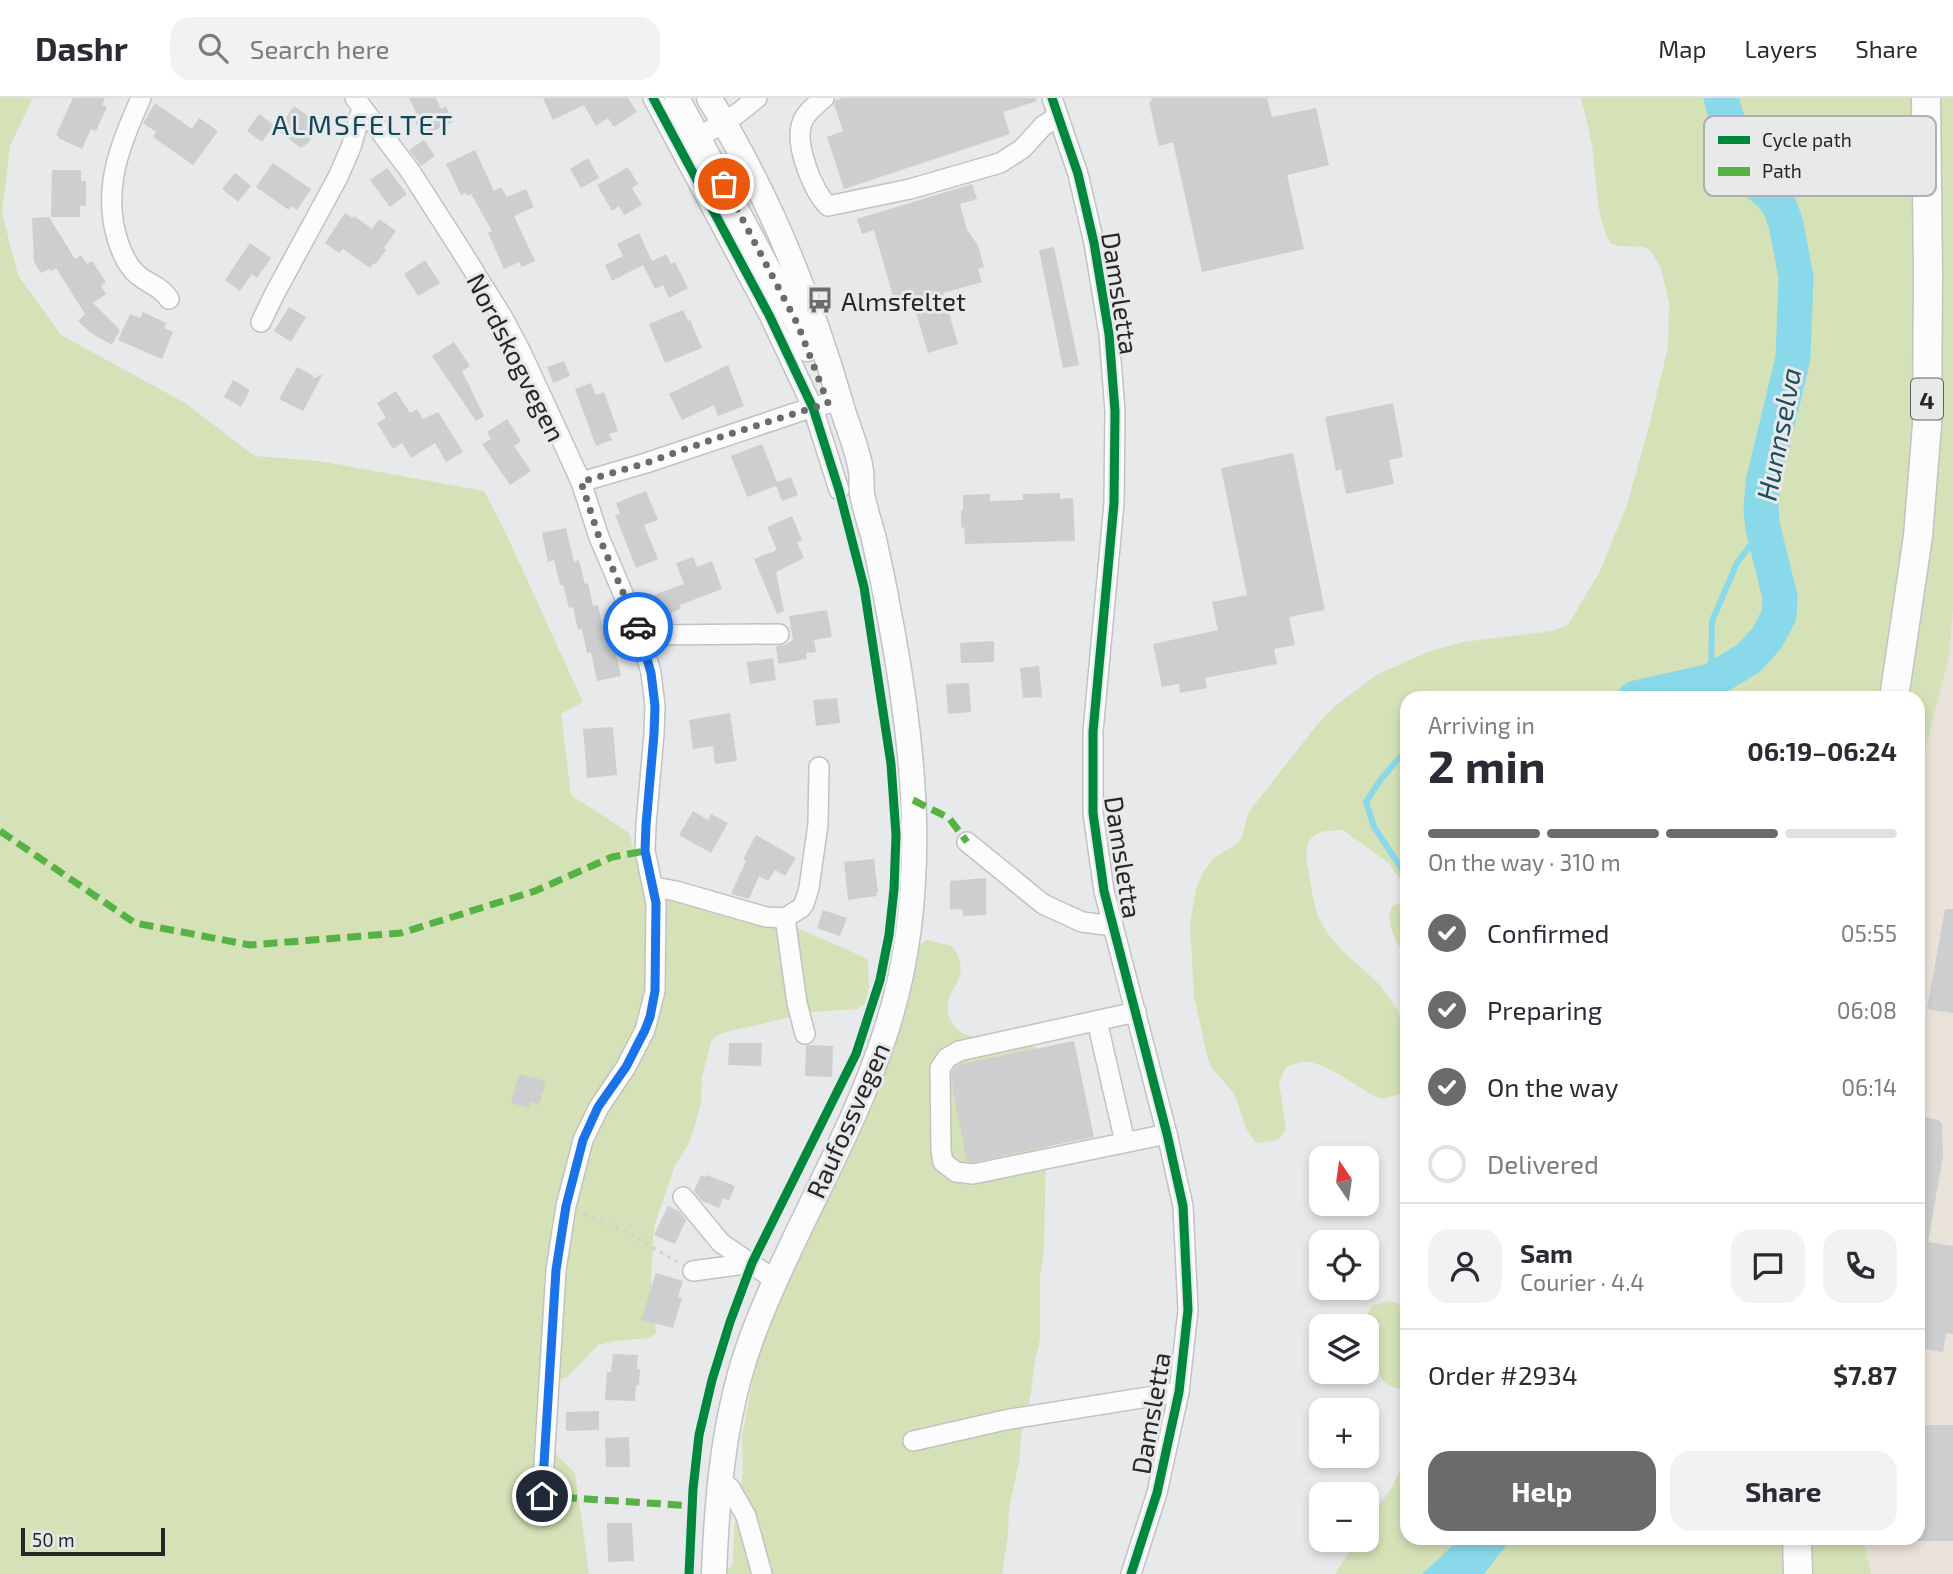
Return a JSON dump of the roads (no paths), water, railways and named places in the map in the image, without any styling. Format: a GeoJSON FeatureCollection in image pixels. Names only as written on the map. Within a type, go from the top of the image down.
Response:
{"type":"FeatureCollection","features":[{"type":"Feature","properties":{"kind":"highway","name":"4"},"geometry":{"type":"LineString","coordinates":[[1908,98],[1908,116]]}},
{"type":"Feature","properties":{"kind":"highway","name":"4"},"geometry":{"type":"LineString","coordinates":[[1926,98],[1926,116]]}},
{"type":"Feature","properties":{"kind":"highway","name":"4"},"geometry":{"type":"LineString","coordinates":[[1879,691],[1900,528],[1909,419],[1909,196]]}},
{"type":"Feature","properties":{"kind":"highway","name":"4"},"geometry":{"type":"LineString","coordinates":[[1895,691],[1918,536],[1927,425],[1927,196]]}},
{"type":"Feature","properties":{"kind":"highway"},"geometry":{"type":"LineString","coordinates":[[1797,1545],[1798,1574]]}},
{"type":"Feature","properties":{"kind":"highway"},"geometry":{"type":"LineString","coordinates":[[1815,1545],[1816,1574]]}},
{"type":"Feature","properties":{"kind":"main road","name":"Raufossvegen"},"geometry":{"type":"LineString","coordinates":[[709,98],[751,172],[778,229],[817,331],[827,403]]}},
{"type":"Feature","properties":{"kind":"main road","name":"Raufossvegen"},"geometry":{"type":"LineString","coordinates":[[687,102],[699,138],[798,325],[827,403],[861,469],[850,490],[889,611],[914,800],[913,903],[896,997],[873,1067],[775,1280],[751,1340],[725,1441],[714,1574]]}},
{"type":"Feature","properties":{"kind":"street"},"geometry":{"type":"LineString","coordinates":[[141,98],[127,127],[114,172],[111,216],[118,242],[130,268],[140,278],[164,291],[169,299]]}},
{"type":"Feature","properties":{"kind":"street"},"geometry":{"type":"LineString","coordinates":[[581,482],[827,403],[769,315],[653,98]]}},
{"type":"Feature","properties":{"kind":"street"},"geometry":{"type":"LineString","coordinates":[[699,138],[757,98]]}},
{"type":"Feature","properties":{"kind":"street","name":"Damsletta"},"geometry":{"type":"LineString","coordinates":[[824,98],[804,119],[800,127],[800,137],[801,150],[811,178],[828,206],[910,189],[1000,163],[1022,149],[1043,126],[1055,107]]}},
{"type":"Feature","properties":{"kind":"street"},"geometry":{"type":"LineString","coordinates":[[261,322],[338,177],[351,147],[358,103]]}},
{"type":"Feature","properties":{"kind":"street","name":"Nordskogvegen"},"geometry":{"type":"LineString","coordinates":[[358,103],[410,171],[463,252],[521,352],[581,482],[599,537],[641,636],[651,673],[655,706],[645,851],[656,903],[656,979],[650,1017],[636,1048],[608,1092],[583,1140],[566,1206],[556,1270],[542,1496]]}},
{"type":"Feature","properties":{"kind":"street","name":"Damsletta"},"geometry":{"type":"LineString","coordinates":[[1055,107],[1077,174],[1094,243],[1109,334],[1115,411],[1114,503],[1093,733],[1095,826],[1104,891],[1167,1133],[1183,1206],[1188,1310],[1179,1392],[1157,1493],[1131,1574]]}},
{"type":"Feature","properties":{"kind":"street"},"geometry":{"type":"LineString","coordinates":[[641,636],[779,634]]}},
{"type":"Feature","properties":{"kind":"street"},"geometry":{"type":"LineString","coordinates":[[654,887],[766,917],[782,918],[801,908],[809,888],[818,824],[819,767]]}},
{"type":"Feature","properties":{"kind":"street"},"geometry":{"type":"LineString","coordinates":[[967,842],[1043,904],[1082,922],[1113,926]]}},
{"type":"Feature","properties":{"kind":"street"},"geometry":{"type":"LineString","coordinates":[[782,918],[797,1003],[806,1034]]}},
{"type":"Feature","properties":{"kind":"street"},"geometry":{"type":"LineString","coordinates":[[1136,1012],[959,1051],[947,1058],[940,1068],[943,1162],[956,1172],[973,1174],[1167,1133]]}},
{"type":"Feature","properties":{"kind":"street"},"geometry":{"type":"LineString","coordinates":[[1097,1021],[1125,1142]]}},
{"type":"Feature","properties":{"kind":"street"},"geometry":{"type":"LineString","coordinates":[[683,1197],[721,1243],[775,1280]]}},
{"type":"Feature","properties":{"kind":"street"},"geometry":{"type":"LineString","coordinates":[[694,1270],[752,1264]]}},
{"type":"Feature","properties":{"kind":"street","name":"Damsletta"},"geometry":{"type":"LineString","coordinates":[[913,1441],[1005,1420],[1179,1392]]}},
{"type":"Feature","properties":{"kind":"street"},"geometry":{"type":"LineString","coordinates":[[720,1482],[730,1488],[746,1516],[762,1574]]}},
{"type":"Feature","properties":{"kind":"water"},"geometry":{"type":"Polygon","coordinates":[[[1453,1545],[1507,1545],[1484,1574],[1422,1574],[1453,1545]]]}},
{"type":"Feature","properties":{"kind":"waterway","name":"Hunnselva"},"geometry":{"type":"LineString","coordinates":[[1721,98],[1726,116]]}},
{"type":"Feature","properties":{"kind":"waterway","name":"Hunnselva"},"geometry":{"type":"LineString","coordinates":[[1666,691],[1711,681],[1749,658],[1767,638],[1779,615],[1780,597],[1761,510],[1763,483],[1793,358],[1796,277],[1786,224],[1780,207],[1772,196]]}},
{"type":"Feature","properties":{"kind":"waterway"},"geometry":{"type":"LineString","coordinates":[[1711,681],[1712,621],[1737,563],[1763,528]]}},
{"type":"Feature","properties":{"kind":"waterway","name":"Hunnselva"},"geometry":{"type":"LineString","coordinates":[[1400,757],[1366,802],[1374,827],[1400,866]]}},
{"type":"Feature","properties":{"kind":"place","name":"Almsfeltet"},"geometry":{"type":"Point","coordinates":[820,300]}},
{"type":"Feature","properties":{"kind":"district","name":"ALMSFELTET"},"geometry":{"type":"Point","coordinates":[363,124]}}]}
